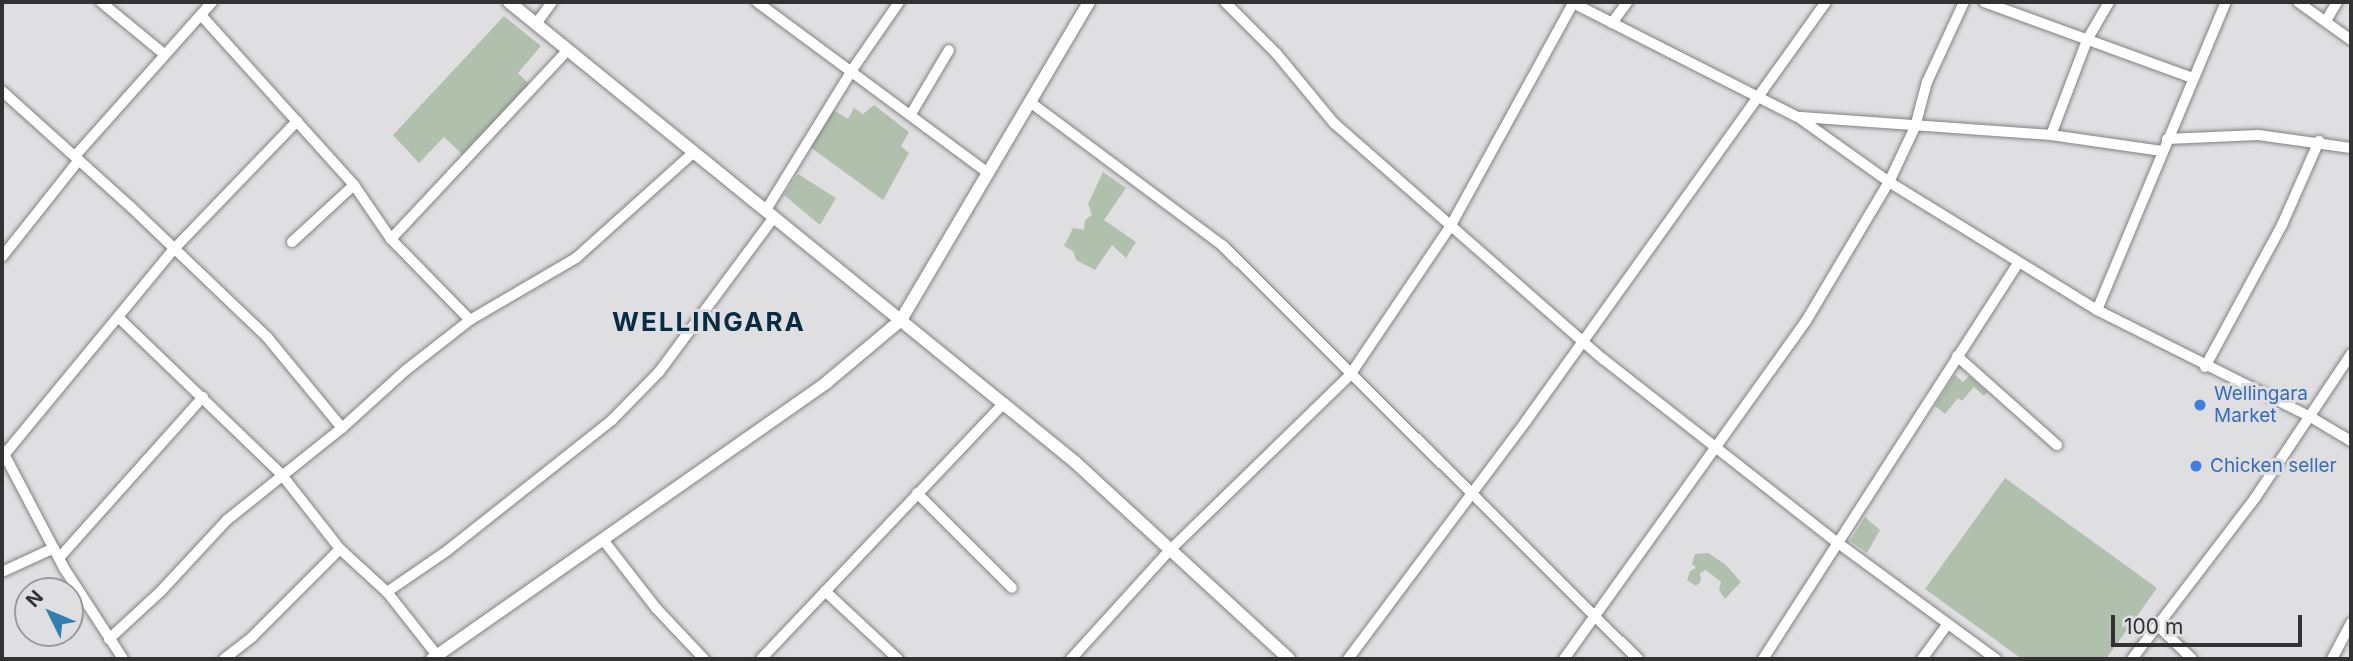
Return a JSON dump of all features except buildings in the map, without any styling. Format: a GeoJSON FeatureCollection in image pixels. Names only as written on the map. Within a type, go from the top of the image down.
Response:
{"type":"FeatureCollection","features":[{"type":"Feature","properties":{"kind":"street"},"geometry":{"type":"LineString","coordinates":[[101,2],[164,54]]}},
{"type":"Feature","properties":{"kind":"street"},"geometry":{"type":"LineString","coordinates":[[2,257],[77,158],[164,54],[212,2]]}},
{"type":"Feature","properties":{"kind":"street"},"geometry":{"type":"LineString","coordinates":[[509,2],[1075,462],[1289,659]]}},
{"type":"Feature","properties":{"kind":"street"},"geometry":{"type":"LineString","coordinates":[[536,24],[552,2]]}},
{"type":"Feature","properties":{"kind":"street"},"geometry":{"type":"LineString","coordinates":[[757,2],[988,173]]}},
{"type":"Feature","properties":{"kind":"street"},"geometry":{"type":"LineString","coordinates":[[387,592],[448,550],[612,419],[659,372],[770,213],[852,70],[899,2]]}},
{"type":"Feature","properties":{"kind":"street"},"geometry":{"type":"LineString","coordinates":[[119,318],[282,475],[340,549],[387,592],[436,658],[827,382],[901,320],[1089,2]]}},
{"type":"Feature","properties":{"kind":"street"},"geometry":{"type":"LineString","coordinates":[[1225,2],[1276,53],[1334,122],[1450,227],[1584,341],[1838,543],[1996,659]]}},
{"type":"Feature","properties":{"kind":"street"},"geometry":{"type":"LineString","coordinates":[[1071,659],[1169,551],[1350,375],[1450,227],[1572,2],[1798,117],[1889,182],[2097,310],[2205,367],[2309,416],[2351,441]]}},
{"type":"Feature","properties":{"kind":"street"},"geometry":{"type":"LineString","coordinates":[[1612,23],[1627,2]]}},
{"type":"Feature","properties":{"kind":"street"},"geometry":{"type":"LineString","coordinates":[[1348,659],[1584,341],[1826,2]]}},
{"type":"Feature","properties":{"kind":"street"},"geometry":{"type":"LineString","coordinates":[[1564,659],[1805,321],[1889,182],[1915,127],[1927,82],[1965,2]]}},
{"type":"Feature","properties":{"kind":"street"},"geometry":{"type":"LineString","coordinates":[[1984,2],[2193,78]]}},
{"type":"Feature","properties":{"kind":"street"},"geometry":{"type":"LineString","coordinates":[[2051,135],[2087,40],[2109,2]]}},
{"type":"Feature","properties":{"kind":"street"},"geometry":{"type":"LineString","coordinates":[[2097,310],[2226,2]]}},
{"type":"Feature","properties":{"kind":"street"},"geometry":{"type":"LineString","coordinates":[[2298,2],[2351,40]]}},
{"type":"Feature","properties":{"kind":"street"},"geometry":{"type":"LineString","coordinates":[[2326,21],[2337,2]]}},
{"type":"Feature","properties":{"kind":"street"},"geometry":{"type":"LineString","coordinates":[[201,15],[354,185],[391,239],[470,320]]}},
{"type":"Feature","properties":{"kind":"street"},"geometry":{"type":"LineString","coordinates":[[911,114],[949,50]]}},
{"type":"Feature","properties":{"kind":"street"},"geometry":{"type":"LineString","coordinates":[[391,239],[567,51]]}},
{"type":"Feature","properties":{"kind":"street"},"geometry":{"type":"LineString","coordinates":[[2,91],[267,337],[342,428]]}},
{"type":"Feature","properties":{"kind":"street"},"geometry":{"type":"LineString","coordinates":[[1030,102],[1223,246],[1638,659]]}},
{"type":"Feature","properties":{"kind":"street"},"geometry":{"type":"LineString","coordinates":[[1798,117],[2051,135],[2162,151]]}},
{"type":"Feature","properties":{"kind":"street"},"geometry":{"type":"LineString","coordinates":[[123,659],[57,553],[3,453],[119,318],[173,250],[297,121]]}},
{"type":"Feature","properties":{"kind":"street"},"geometry":{"type":"LineString","coordinates":[[2167,139],[2258,135],[2319,141],[2351,148]]}},
{"type":"Feature","properties":{"kind":"street"},"geometry":{"type":"LineString","coordinates":[[2205,367],[2282,225],[2319,141]]}},
{"type":"Feature","properties":{"kind":"street"},"geometry":{"type":"LineString","coordinates":[[109,639],[161,591],[228,520],[342,428],[406,370],[470,320],[576,258],[694,152]]}},
{"type":"Feature","properties":{"kind":"street"},"geometry":{"type":"LineString","coordinates":[[292,242],[354,185]]}},
{"type":"Feature","properties":{"kind":"street"},"geometry":{"type":"LineString","coordinates":[[1763,659],[2019,262]]}},
{"type":"Feature","properties":{"kind":"street"},"geometry":{"type":"LineString","coordinates":[[2132,659],[2255,498],[2351,355]]}},
{"type":"Feature","properties":{"kind":"street"},"geometry":{"type":"LineString","coordinates":[[1957,356],[2057,445]]}},
{"type":"Feature","properties":{"kind":"street"},"geometry":{"type":"LineString","coordinates":[[2,572],[57,553],[203,397]]}},
{"type":"Feature","properties":{"kind":"street"},"geometry":{"type":"LineString","coordinates":[[761,659],[1004,403]]}},
{"type":"Feature","properties":{"kind":"street"},"geometry":{"type":"LineString","coordinates":[[917,494],[1012,587]]}},
{"type":"Feature","properties":{"kind":"street"},"geometry":{"type":"LineString","coordinates":[[604,541],[656,608],[704,659]]}},
{"type":"Feature","properties":{"kind":"street"},"geometry":{"type":"LineString","coordinates":[[224,659],[252,638],[340,549]]}},
{"type":"Feature","properties":{"kind":"street"},"geometry":{"type":"LineString","coordinates":[[825,591],[898,659]]}},
{"type":"Feature","properties":{"kind":"street"},"geometry":{"type":"LineString","coordinates":[[2332,659],[2351,622]]}},
{"type":"Feature","properties":{"kind":"street"},"geometry":{"type":"LineString","coordinates":[[1922,659],[1947,625]]}},
{"type":"Feature","properties":{"kind":"street"},"geometry":{"type":"LineString","coordinates":[[2158,626],[2192,659]]}},
{"type":"Feature","properties":{"kind":"green space"},"geometry":{"type":"Polygon","coordinates":[[[504,16],[541,46],[518,73],[530,85],[464,156],[444,137],[419,163],[393,135],[504,16]]]}},
{"type":"Feature","properties":{"kind":"green space"},"geometry":{"type":"Polygon","coordinates":[[[874,105],[909,132],[901,146],[909,153],[883,200],[810,147],[833,110],[848,119],[854,108],[863,114],[874,105]]]}},
{"type":"Feature","properties":{"kind":"green space"},"geometry":{"type":"Polygon","coordinates":[[[1103,172],[1126,188],[1104,220],[1136,242],[1126,258],[1112,245],[1095,270],[1076,260],[1073,251],[1064,246],[1073,228],[1084,230],[1085,220],[1092,215],[1088,204],[1103,172]]]}},
{"type":"Feature","properties":{"kind":"green space"},"geometry":{"type":"Polygon","coordinates":[[[798,174],[836,198],[820,225],[784,195],[798,174]]]}},
{"type":"Feature","properties":{"kind":"green space"},"geometry":{"type":"Polygon","coordinates":[[[1955,375],[1963,382],[1969,376],[1987,392],[1984,396],[1974,387],[1962,401],[1958,398],[1945,414],[1935,406],[1955,375]]]}},
{"type":"Feature","properties":{"kind":"green space"},"geometry":{"type":"Polygon","coordinates":[[[2005,478],[2157,588],[2106,659],[2022,659],[1925,589],[2005,478]]]}},
{"type":"Feature","properties":{"kind":"green space"},"geometry":{"type":"Polygon","coordinates":[[[1865,517],[1880,530],[1867,553],[1850,541],[1865,517]]]}},
{"type":"Feature","properties":{"kind":"green space"},"geometry":{"type":"Polygon","coordinates":[[[1708,553],[1725,564],[1741,582],[1725,599],[1719,590],[1721,582],[1706,570],[1700,573],[1701,581],[1696,586],[1687,580],[1690,571],[1696,568],[1692,564],[1695,554],[1708,553]]]}},
{"type":"Feature","properties":{"kind":"place","name":"Wellingara Market"},"geometry":{"type":"Point","coordinates":[2200,405]}},
{"type":"Feature","properties":{"kind":"place","name":"Chicken seller"},"geometry":{"type":"Point","coordinates":[2196,466]}},
{"type":"Feature","properties":{"kind":"district","name":"WELLINGARA"},"geometry":{"type":"Point","coordinates":[709,322]}}]}
